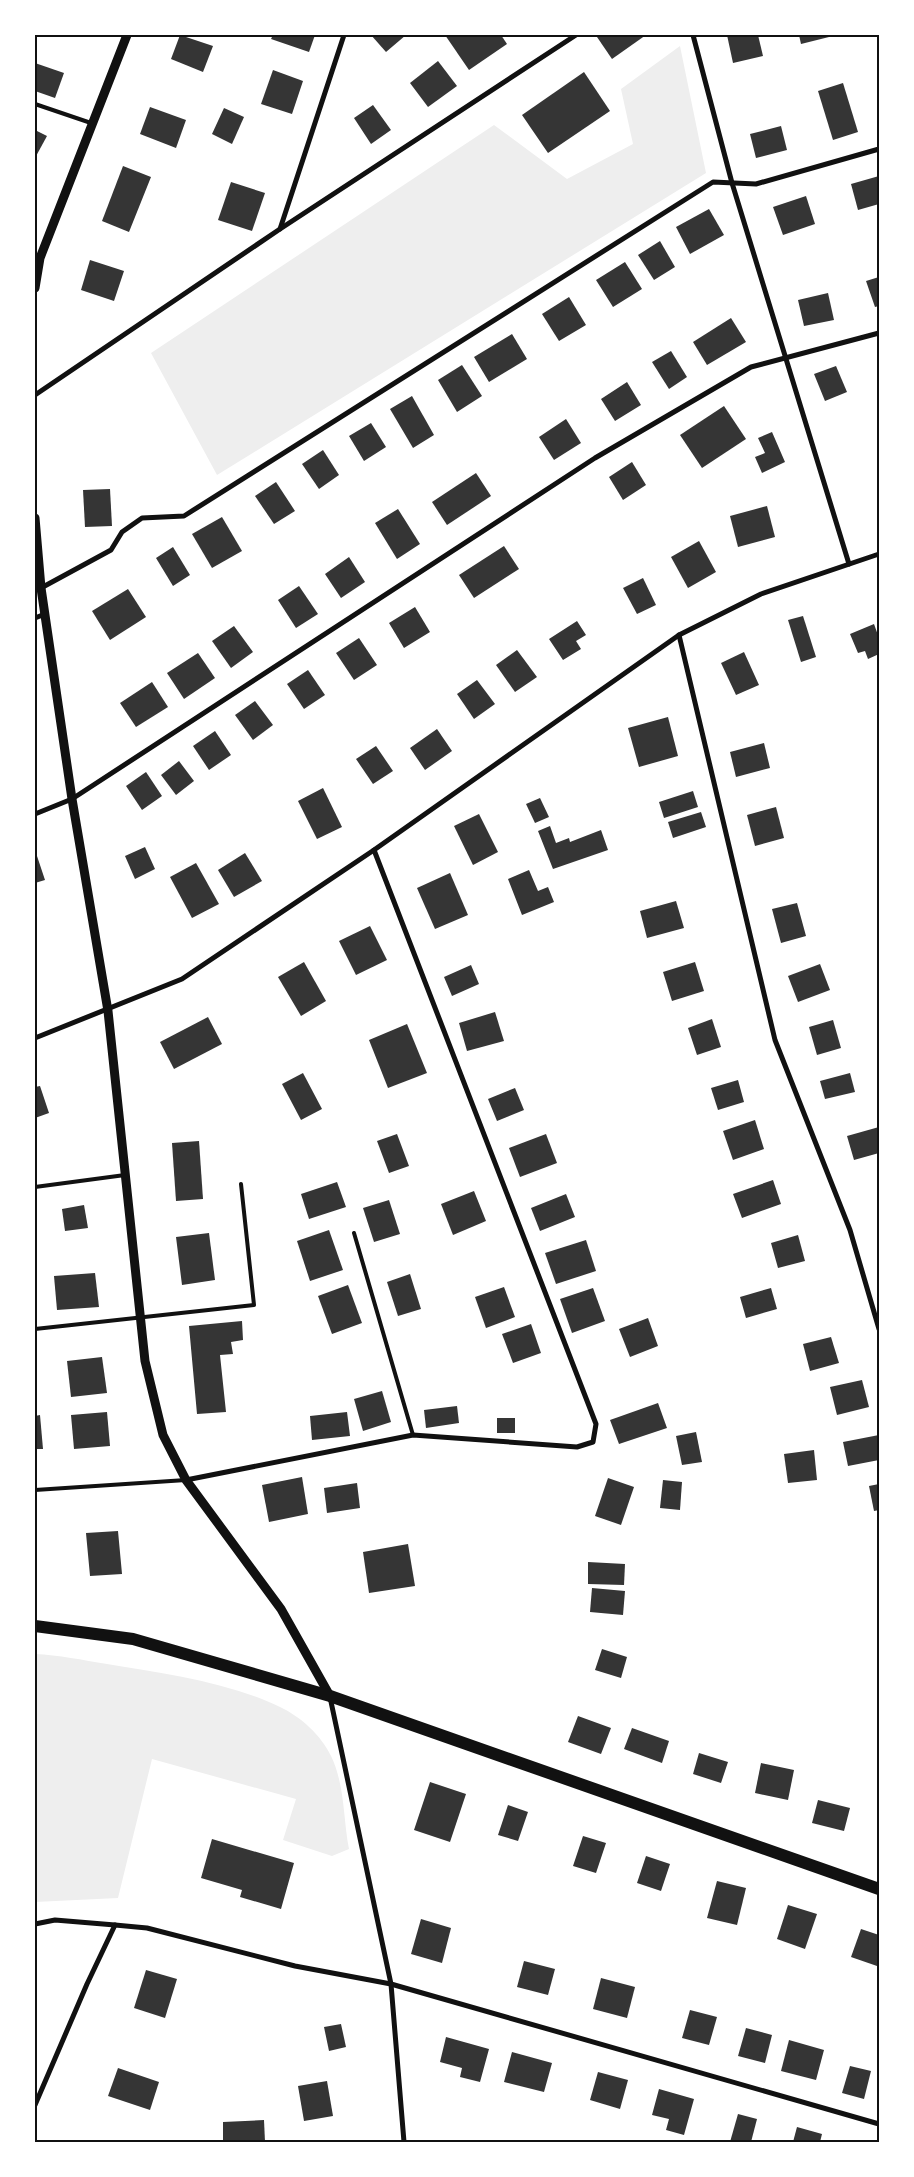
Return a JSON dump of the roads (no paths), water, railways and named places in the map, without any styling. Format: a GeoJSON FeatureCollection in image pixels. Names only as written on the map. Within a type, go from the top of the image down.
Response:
{"type":"FeatureCollection","features":[{"type":"Feature","properties":{"kind":"main road"},"geometry":{"type":"LineString","coordinates":[[35,1626],[133,1639],[330,1696],[879,1889]]}},
{"type":"Feature","properties":{"kind":"street"},"geometry":{"type":"LineString","coordinates":[[35,288],[40,258],[91,123],[127,35]]}},
{"type":"Feature","properties":{"kind":"street"},"geometry":{"type":"LineString","coordinates":[[280,229],[344,35]]}},
{"type":"Feature","properties":{"kind":"street"},"geometry":{"type":"LineString","coordinates":[[35,395],[280,229],[576,35]]}},
{"type":"Feature","properties":{"kind":"street"},"geometry":{"type":"LineString","coordinates":[[693,35],[732,183],[849,564]]}},
{"type":"Feature","properties":{"kind":"street"},"geometry":{"type":"LineString","coordinates":[[41,588],[111,550],[122,532],[142,518],[184,516],[713,182],[756,184],[879,149]]}},
{"type":"Feature","properties":{"kind":"street"},"geometry":{"type":"LineString","coordinates":[[35,814],[72,799],[595,458],[752,367],[879,333]]}},
{"type":"Feature","properties":{"kind":"street"},"geometry":{"type":"LineString","coordinates":[[35,518],[41,588],[72,799],[108,1011],[145,1361],[163,1434],[186,1480],[281,1609],[330,1696],[391,1984],[404,2142]]}},
{"type":"Feature","properties":{"kind":"street"},"geometry":{"type":"LineString","coordinates":[[35,1038],[108,1011],[182,979],[374,850],[679,635],[761,594],[879,554]]}},
{"type":"Feature","properties":{"kind":"street"},"geometry":{"type":"LineString","coordinates":[[35,618],[45,614]]}},
{"type":"Feature","properties":{"kind":"street"},"geometry":{"type":"LineString","coordinates":[[679,635],[775,1040],[850,1230],[879,1329]]}},
{"type":"Feature","properties":{"kind":"street"},"geometry":{"type":"LineString","coordinates":[[186,1480],[413,1435],[577,1447],[593,1442],[596,1424],[374,850]]}},
{"type":"Feature","properties":{"kind":"street"},"geometry":{"type":"LineString","coordinates":[[35,1924],[55,1920],[147,1928],[295,1966],[391,1984],[879,2124]]}},
{"type":"Feature","properties":{"kind":"street"},"geometry":{"type":"LineString","coordinates":[[35,2105],[87,1984],[115,1925]]}},
{"type":"Feature","properties":{"kind":"lane"},"geometry":{"type":"LineString","coordinates":[[35,104],[91,123]]}},
{"type":"Feature","properties":{"kind":"lane"},"geometry":{"type":"LineString","coordinates":[[35,1187],[125,1175]]}},
{"type":"Feature","properties":{"kind":"lane"},"geometry":{"type":"LineString","coordinates":[[35,1329],[254,1305],[241,1184]]}},
{"type":"Feature","properties":{"kind":"lane"},"geometry":{"type":"LineString","coordinates":[[354,1233],[413,1435]]}},
{"type":"Feature","properties":{"kind":"lane"},"geometry":{"type":"LineString","coordinates":[[35,1490],[186,1480]]}}]}
